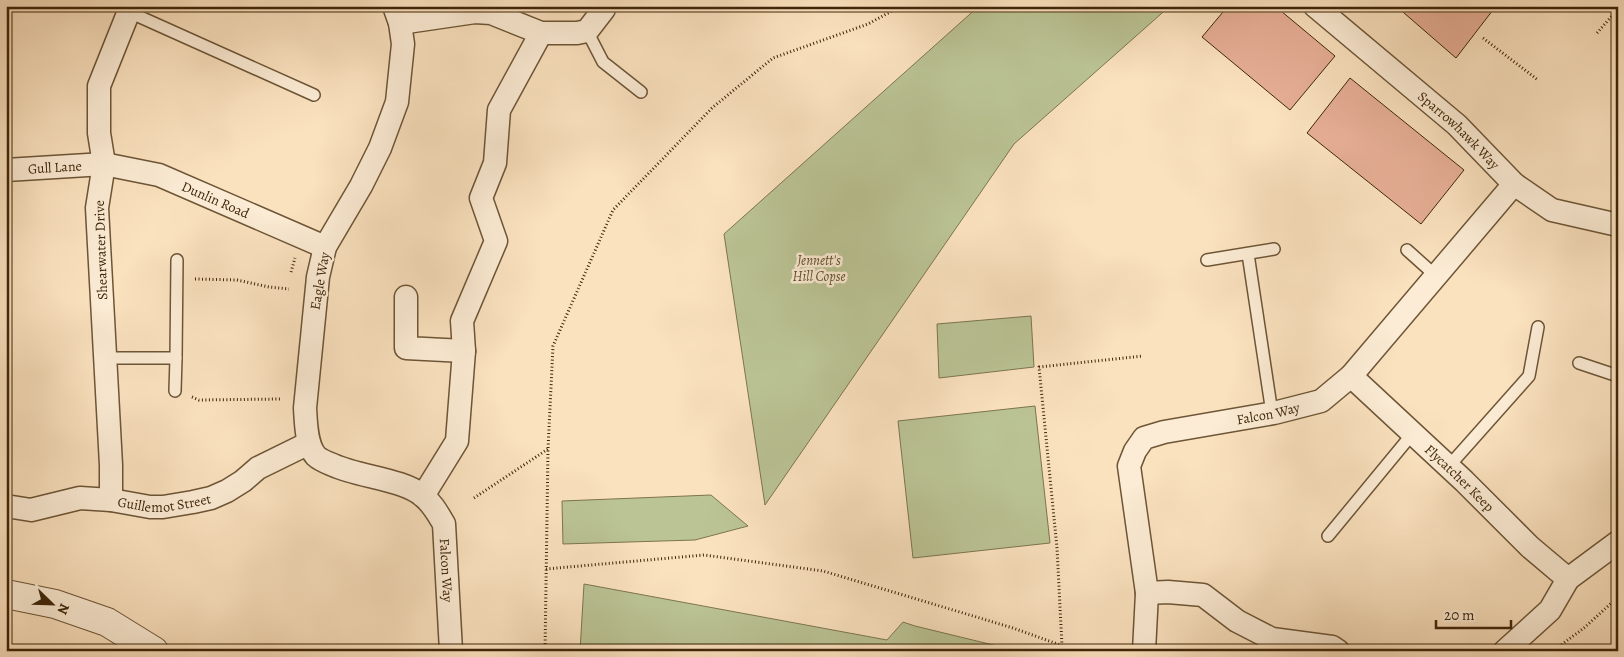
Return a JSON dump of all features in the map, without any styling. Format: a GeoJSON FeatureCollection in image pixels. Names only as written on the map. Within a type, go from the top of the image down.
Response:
{"type":"FeatureCollection","features":[{"type":"Feature","properties":{"kind":"street"},"geometry":{"type":"LineString","coordinates":[[397,15],[491,13],[542,33],[577,33],[587,31],[604,9],[604,6]]}},
{"type":"Feature","properties":{"kind":"street","name":"Sparrowhawk Way"},"geometry":{"type":"LineString","coordinates":[[1315,6],[1456,125],[1514,184],[1552,210],[1618,224]]}},
{"type":"Feature","properties":{"kind":"street","name":"Shearwater Drive"},"geometry":{"type":"LineString","coordinates":[[111,500],[111,465],[97,208],[104,164],[99,133],[99,86],[130,9]]}},
{"type":"Feature","properties":{"kind":"street","name":"Eagle Way"},"geometry":{"type":"LineString","coordinates":[[397,15],[403,44],[397,102],[380,148],[361,186],[325,246],[318,277],[305,408],[306,430],[316,457],[338,468],[412,488],[423,496]]}},
{"type":"Feature","properties":{"kind":"street"},"geometry":{"type":"LineString","coordinates":[[423,496],[457,441],[464,351],[462,321],[496,241],[481,198],[495,163],[499,110],[542,33]]}},
{"type":"Feature","properties":{"kind":"street","name":"Gull Lane"},"geometry":{"type":"LineString","coordinates":[[6,170],[104,164]]}},
{"type":"Feature","properties":{"kind":"street","name":"Dunlin Road"},"geometry":{"type":"LineString","coordinates":[[104,164],[159,175],[325,246]]}},
{"type":"Feature","properties":{"kind":"street","name":"Falcon Way"},"geometry":{"type":"LineString","coordinates":[[1144,651],[1147,593],[1129,466],[1135,451],[1144,438],[1164,432],[1272,413],[1321,402],[1351,376],[1514,184]]}},
{"type":"Feature","properties":{"kind":"street"},"geometry":{"type":"LineString","coordinates":[[406,297],[406,348],[464,351]]}},
{"type":"Feature","properties":{"kind":"street","name":"Flycatcher Keep"},"geometry":{"type":"LineString","coordinates":[[1351,376],[1449,466],[1530,548],[1568,579]]}},
{"type":"Feature","properties":{"kind":"street","name":"Guillemot Street"},"geometry":{"type":"LineString","coordinates":[[6,506],[31,510],[80,498],[111,500],[150,508],[211,498],[243,481],[258,468],[310,443]]}},
{"type":"Feature","properties":{"kind":"street","name":"Falcon Way"},"geometry":{"type":"LineString","coordinates":[[423,496],[435,508],[444,524],[451,651]]}},
{"type":"Feature","properties":{"kind":"street"},"geometry":{"type":"LineString","coordinates":[[1505,651],[1550,610],[1568,579],[1618,542]]}},
{"type":"Feature","properties":{"kind":"street"},"geometry":{"type":"LineString","coordinates":[[1147,593],[1168,592],[1203,595],[1237,621],[1272,639],[1332,648],[1338,651]]}},
{"type":"Feature","properties":{"kind":"street"},"geometry":{"type":"LineString","coordinates":[[6,594],[55,604],[107,622],[154,651]]}},
{"type":"Feature","properties":{"kind":"lane"},"geometry":{"type":"LineString","coordinates":[[130,9],[314,95]]}},
{"type":"Feature","properties":{"kind":"lane"},"geometry":{"type":"LineString","coordinates":[[587,31],[603,62],[642,92]]}},
{"type":"Feature","properties":{"kind":"lane"},"geometry":{"type":"LineString","coordinates":[[1207,260],[1274,249]]}},
{"type":"Feature","properties":{"kind":"lane"},"geometry":{"type":"LineString","coordinates":[[1407,250],[1436,276]]}},
{"type":"Feature","properties":{"kind":"lane"},"geometry":{"type":"LineString","coordinates":[[1248,254],[1272,413]]}},
{"type":"Feature","properties":{"kind":"lane"},"geometry":{"type":"LineString","coordinates":[[175,391],[177,260]]}},
{"type":"Feature","properties":{"kind":"lane"},"geometry":{"type":"LineString","coordinates":[[1449,466],[1529,376],[1538,326]]}},
{"type":"Feature","properties":{"kind":"lane"},"geometry":{"type":"LineString","coordinates":[[105,358],[176,358]]}},
{"type":"Feature","properties":{"kind":"lane"},"geometry":{"type":"LineString","coordinates":[[1580,364],[1618,376]]}},
{"type":"Feature","properties":{"kind":"lane"},"geometry":{"type":"LineString","coordinates":[[1328,536],[1413,433]]}},
{"type":"Feature","properties":{"kind":"path"},"geometry":{"type":"LineString","coordinates":[[545,651],[548,449],[554,346],[613,210],[712,108],[773,58],[868,24],[902,6]]}},
{"type":"Feature","properties":{"kind":"path"},"geometry":{"type":"LineString","coordinates":[[1597,33],[1618,9]]}},
{"type":"Feature","properties":{"kind":"path"},"geometry":{"type":"LineString","coordinates":[[1483,38],[1538,80]]}},
{"type":"Feature","properties":{"kind":"path"},"geometry":{"type":"LineString","coordinates":[[177,278],[237,280],[289,289]]}},
{"type":"Feature","properties":{"kind":"path"},"geometry":{"type":"LineString","coordinates":[[1062,646],[1057,548],[1039,367],[1143,356]]}},
{"type":"Feature","properties":{"kind":"path"},"geometry":{"type":"LineString","coordinates":[[175,391],[199,400],[280,399]]}},
{"type":"Feature","properties":{"kind":"path"},"geometry":{"type":"LineString","coordinates":[[474,498],[548,449]]}},
{"type":"Feature","properties":{"kind":"path"},"geometry":{"type":"LineString","coordinates":[[546,569],[704,555],[823,571],[1013,628],[1077,651]]}},
{"type":"Feature","properties":{"kind":"path"},"geometry":{"type":"LineString","coordinates":[[1553,651],[1584,628],[1618,597]]}},
{"type":"Feature","properties":{"kind":"green space","name":"Jennett's Hill Copse"},"geometry":{"type":"Polygon","coordinates":[[[979,6],[1170,6],[1014,144],[765,505],[724,234],[979,6]]]}},
{"type":"Feature","properties":{"kind":"green space"},"geometry":{"type":"Polygon","coordinates":[[[1031,316],[1034,367],[939,378],[937,324],[1031,316]]]}},
{"type":"Feature","properties":{"kind":"green space"},"geometry":{"type":"Polygon","coordinates":[[[1035,406],[1050,543],[913,558],[898,421],[1035,406]]]}},
{"type":"Feature","properties":{"kind":"green space"},"geometry":{"type":"Polygon","coordinates":[[[711,495],[748,526],[695,540],[563,544],[562,501],[711,495]]]}},
{"type":"Feature","properties":{"kind":"green space"},"geometry":{"type":"Polygon","coordinates":[[[584,584],[887,640],[903,622],[1018,651],[580,651],[584,584]]]}},
{"type":"Feature","properties":{"kind":"building"},"geometry":{"type":"Polygon","coordinates":[[[1228,6],[1275,6],[1335,56],[1290,110],[1202,37],[1228,6]]]}},
{"type":"Feature","properties":{"kind":"building"},"geometry":{"type":"Polygon","coordinates":[[[1396,6],[1496,6],[1456,58],[1396,6]]]}},
{"type":"Feature","properties":{"kind":"building"},"geometry":{"type":"Polygon","coordinates":[[[1350,78],[1464,170],[1421,224],[1307,133],[1350,78]]]}}]}
